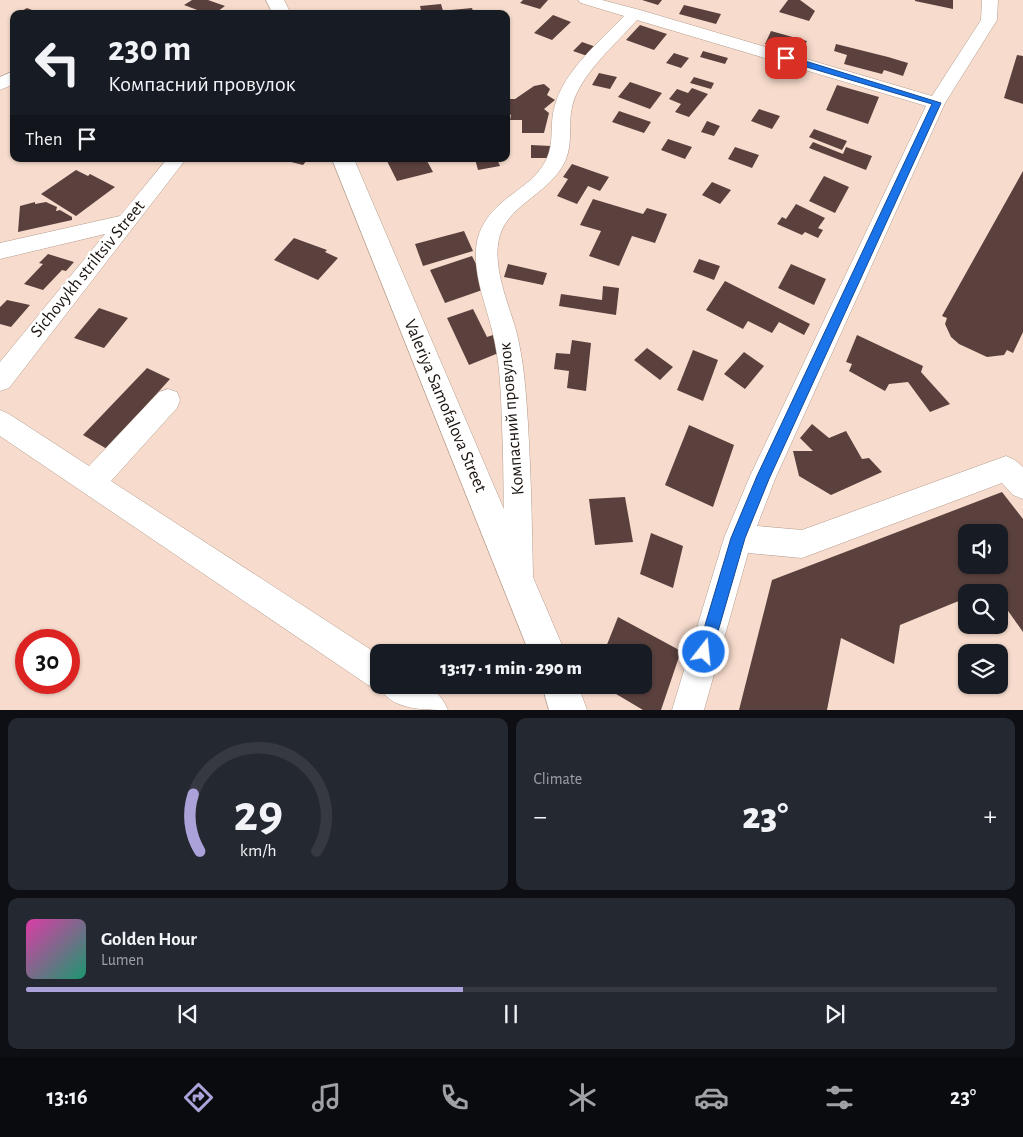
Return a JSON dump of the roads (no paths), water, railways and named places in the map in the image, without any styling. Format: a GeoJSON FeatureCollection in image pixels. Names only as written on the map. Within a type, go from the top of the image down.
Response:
{"type":"FeatureCollection","features":[{"type":"Feature","properties":{"kind":"street"},"geometry":{"type":"LineString","coordinates":[[586,0],[936,103]]}},
{"type":"Feature","properties":{"kind":"street"},"geometry":{"type":"LineString","coordinates":[[688,710],[738,538],[763,476],[936,103],[989,20],[990,0]]}},
{"type":"Feature","properties":{"kind":"street","name":"Компасний провулок"},"geometry":{"type":"LineString","coordinates":[[518,581],[519,493],[510,356],[490,270],[487,247],[489,236],[497,217],[540,181],[551,169],[558,158],[564,103],[575,80],[635,13]]}},
{"type":"Feature","properties":{"kind":"street","name":"Sichovykh striltsiv Street"},"geometry":{"type":"LineString","coordinates":[[0,380],[175,162]]}},
{"type":"Feature","properties":{"kind":"street","name":"Valeriya Samofalova Street"},"geometry":{"type":"LineString","coordinates":[[344,162],[543,644]]}},
{"type":"Feature","properties":{"kind":"street"},"geometry":{"type":"LineString","coordinates":[[0,251],[125,222]]}},
{"type":"Feature","properties":{"kind":"street"},"geometry":{"type":"LineString","coordinates":[[91,483],[168,400]]}},
{"type":"Feature","properties":{"kind":"street"},"geometry":{"type":"LineString","coordinates":[[0,422],[370,668]]}},
{"type":"Feature","properties":{"kind":"street"},"geometry":{"type":"LineString","coordinates":[[738,538],[802,544],[1006,469],[1023,486]]}},
{"type":"Feature","properties":{"kind":"street"},"geometry":{"type":"LineString","coordinates":[[408,694],[432,710]]}},
{"type":"Feature","properties":{"kind":"street"},"geometry":{"type":"LineString","coordinates":[[563,694],[568,710]]}}]}
